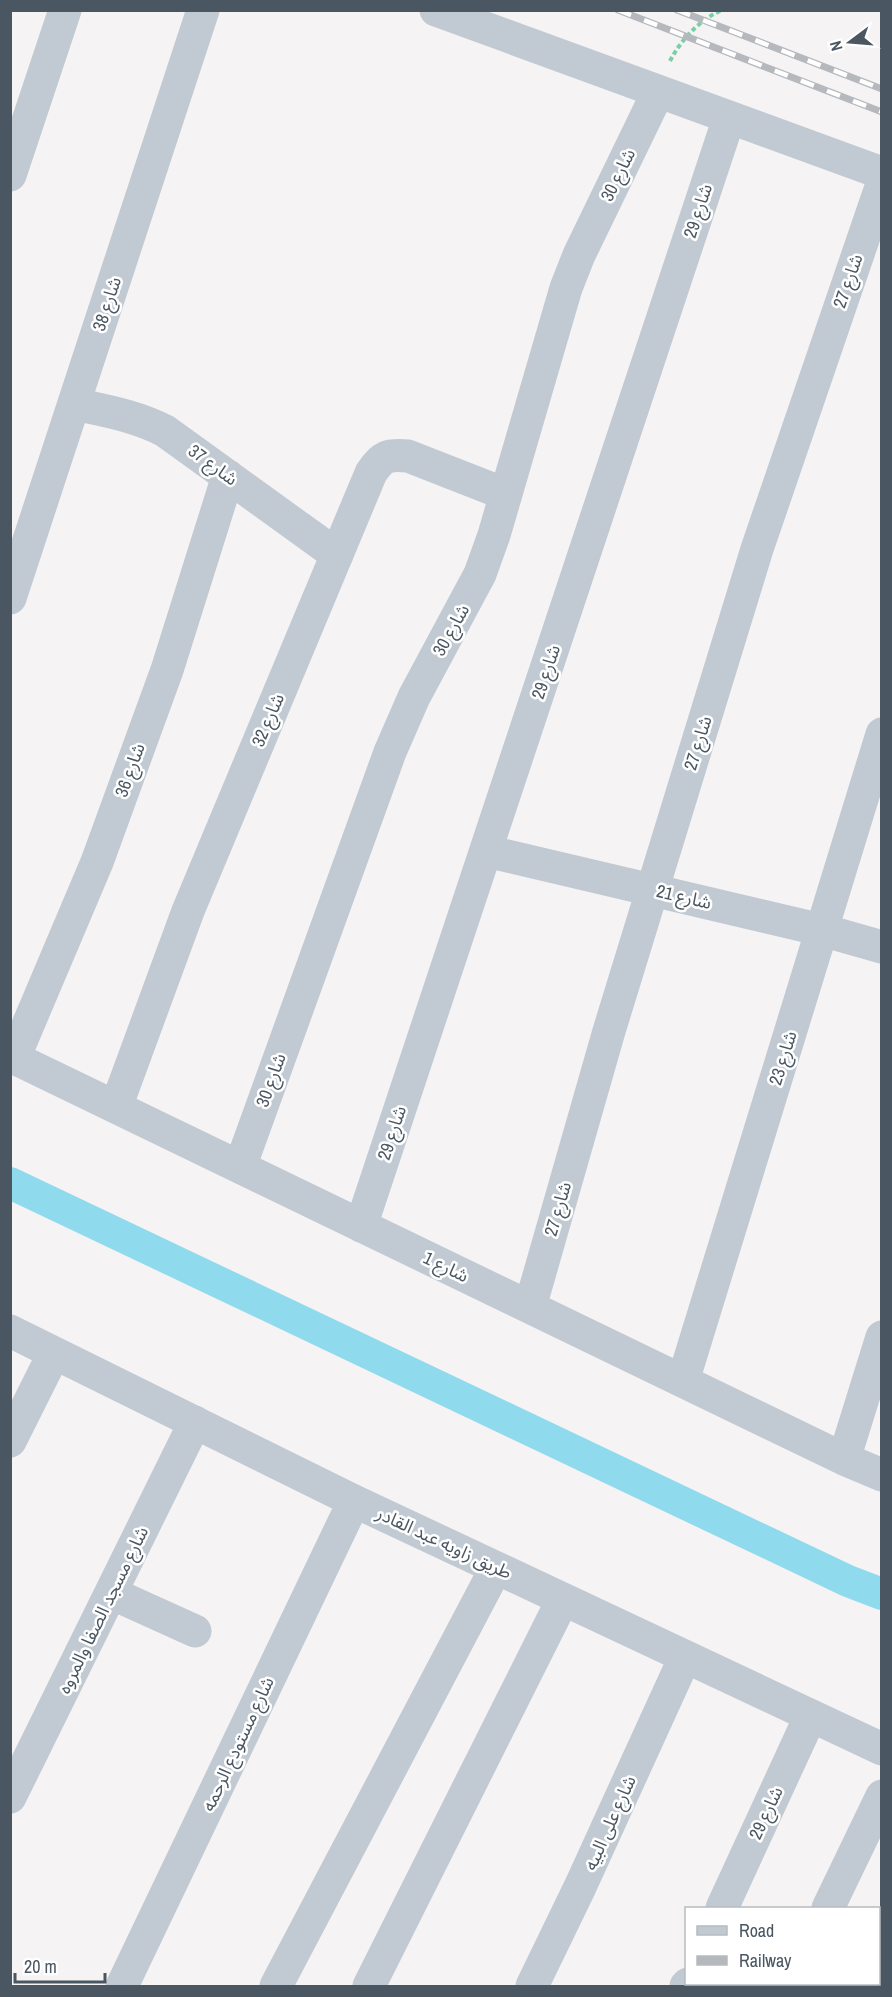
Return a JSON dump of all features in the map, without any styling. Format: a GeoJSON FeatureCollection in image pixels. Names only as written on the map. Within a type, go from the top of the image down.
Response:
{"type":"FeatureCollection","features":[{"type":"Feature","properties":{"kind":"street"},"geometry":{"type":"LineString","coordinates":[[10,175],[64,10]]}},
{"type":"Feature","properties":{"kind":"street","name":"شارع 38"},"geometry":{"type":"LineString","coordinates":[[10,598],[203,10]]}},
{"type":"Feature","properties":{"kind":"street"},"geometry":{"type":"LineString","coordinates":[[436,10],[882,174]]}},
{"type":"Feature","properties":{"kind":"street","name":"شارع 30"},"geometry":{"type":"LineString","coordinates":[[240,1167],[390,752],[414,697],[480,574],[494,535],[566,288],[579,255],[658,92]]}},
{"type":"Feature","properties":{"kind":"street","name":"شارع 29"},"geometry":{"type":"LineString","coordinates":[[361,1226],[729,118]]}},
{"type":"Feature","properties":{"kind":"street","name":"شارع 27"},"geometry":{"type":"LineString","coordinates":[[530,1307],[609,1031],[757,549],[882,184]]}},
{"type":"Feature","properties":{"kind":"street","name":"شارع 37"},"geometry":{"type":"LineString","coordinates":[[74,404],[147,422],[165,431],[337,555]]}},
{"type":"Feature","properties":{"kind":"street","name":"شارع 32"},"geometry":{"type":"LineString","coordinates":[[116,1107],[188,911],[371,474],[379,461],[393,454],[408,456],[505,494]]}},
{"type":"Feature","properties":{"kind":"street","name":"شارع 36"},"geometry":{"type":"LineString","coordinates":[[12,1057],[97,862],[167,670],[228,476]]}},
{"type":"Feature","properties":{"kind":"street","name":"شارع 23"},"geometry":{"type":"LineString","coordinates":[[683,1381],[882,734]]}},
{"type":"Feature","properties":{"kind":"street","name":"شارع 21"},"geometry":{"type":"LineString","coordinates":[[486,851],[822,930],[882,947]]}},
{"type":"Feature","properties":{"kind":"street","name":"شارع 1"},"geometry":{"type":"LineString","coordinates":[[12,1057],[844,1459],[882,1475]]}},
{"type":"Feature","properties":{"kind":"street","name":"طريق زاويه عبد القادر"},"geometry":{"type":"LineString","coordinates":[[10,1331],[354,1501],[882,1749]]}},
{"type":"Feature","properties":{"kind":"street"},"geometry":{"type":"LineString","coordinates":[[844,1459],[882,1337]]}},
{"type":"Feature","properties":{"kind":"street"},"geometry":{"type":"LineString","coordinates":[[10,1441],[54,1353]]}},
{"type":"Feature","properties":{"kind":"street","name":"شارع مسجد الصفا والمروه"},"geometry":{"type":"LineString","coordinates":[[10,1797],[195,1422]]}},
{"type":"Feature","properties":{"kind":"street","name":"شارع مستودع الرحمه"},"geometry":{"type":"LineString","coordinates":[[122,1986],[354,1501]]}},
{"type":"Feature","properties":{"kind":"street"},"geometry":{"type":"LineString","coordinates":[[276,1986],[496,1568]]}},
{"type":"Feature","properties":{"kind":"street"},"geometry":{"type":"LineString","coordinates":[[111,1593],[195,1631]]}},
{"type":"Feature","properties":{"kind":"street"},"geometry":{"type":"LineString","coordinates":[[369,1986],[563,1599]]}},
{"type":"Feature","properties":{"kind":"street","name":"شارع على البيه"},"geometry":{"type":"LineString","coordinates":[[531,1986],[580,1887],[685,1657]]}},
{"type":"Feature","properties":{"kind":"street","name":"شارع 29"},"geometry":{"type":"LineString","coordinates":[[722,1907],[810,1717]]}},
{"type":"Feature","properties":{"kind":"street"},"geometry":{"type":"LineString","coordinates":[[828,1907],[882,1796]]}},
{"type":"Feature","properties":{"kind":"path"},"geometry":{"type":"LineString","coordinates":[[658,92],[664,72],[674,53],[687,36],[701,23],[722,10]]}},
{"type":"Feature","properties":{"kind":"waterway"},"geometry":{"type":"LineString","coordinates":[[10,1183],[848,1581],[882,1594]]}},
{"type":"Feature","properties":{"kind":"railway"},"geometry":{"type":"LineString","coordinates":[[618,10],[882,112]]}},
{"type":"Feature","properties":{"kind":"railway"},"geometry":{"type":"LineString","coordinates":[[677,10],[882,89]]}}]}
